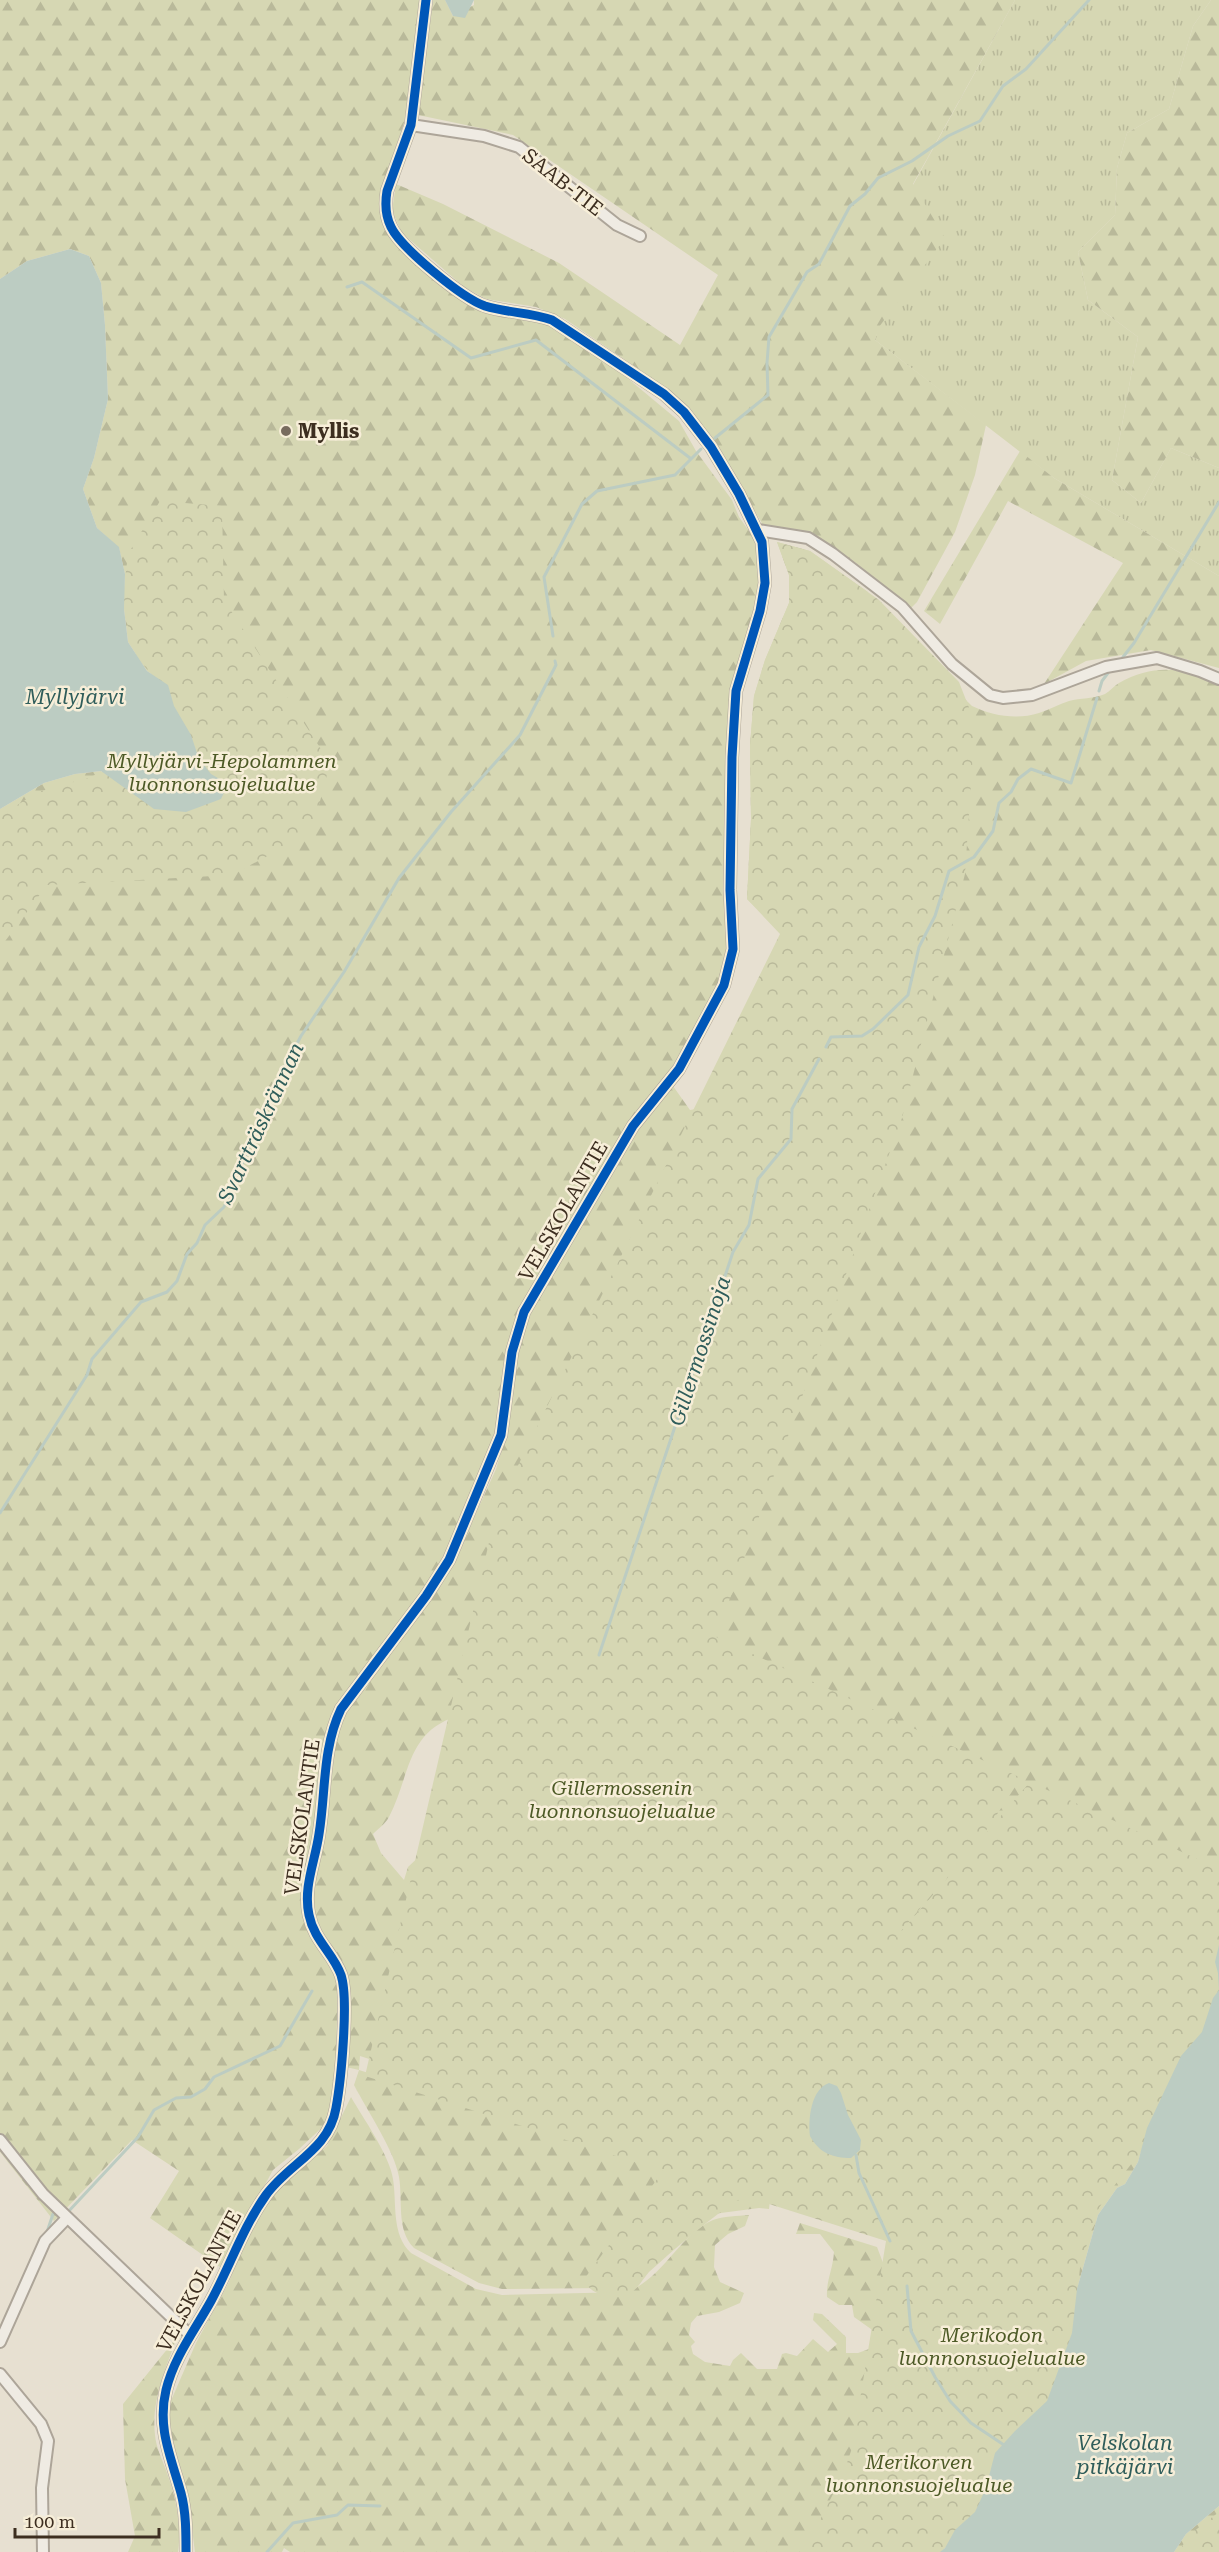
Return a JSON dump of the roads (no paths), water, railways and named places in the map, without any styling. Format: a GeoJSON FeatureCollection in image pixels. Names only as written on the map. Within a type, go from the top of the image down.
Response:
{"type":"FeatureCollection","features":[{"type":"Feature","properties":{"kind":"street","name":"VELSKOLANTIE"},"geometry":{"type":"LineString","coordinates":[[186,2552],[182,2494],[163,2435],[163,2414],[171,2372],[190,2335],[211,2302],[242,2236],[266,2195],[291,2166],[322,2142],[334,2117],[341,2062],[343,1984],[337,1966],[313,1930],[306,1898],[319,1837],[325,1764],[334,1724],[341,1709],[426,1596],[449,1560],[501,1435],[512,1352],[524,1312],[633,1125],[679,1069],[729,972],[734,935],[730,890],[732,757],[736,691],[760,611],[765,583],[764,560],[758,530],[711,447],[684,412],[664,394],[552,320],[534,314],[497,309],[472,300],[410,251],[397,237],[386,213],[387,191],[411,125],[426,0]]}},
{"type":"Feature","properties":{"kind":"street","name":"SAAB-TIE"},"geometry":{"type":"LineString","coordinates":[[411,125],[484,136],[519,147],[617,225],[640,236]]}},
{"type":"Feature","properties":{"kind":"street"},"geometry":{"type":"LineString","coordinates":[[758,530],[808,538],[833,554],[902,607],[952,664],[990,695],[1003,698],[1032,695],[1106,667],[1157,658],[1200,670],[1219,679]]}},
{"type":"Feature","properties":{"kind":"street"},"geometry":{"type":"LineString","coordinates":[[0,2140],[43,2194],[190,2335]]}},
{"type":"Feature","properties":{"kind":"street"},"geometry":{"type":"LineString","coordinates":[[0,2342],[45,2241],[67,2218]]}},
{"type":"Feature","properties":{"kind":"street"},"geometry":{"type":"LineString","coordinates":[[0,2374],[41,2424],[48,2441],[42,2488],[43,2552]]}},
{"type":"Feature","properties":{"kind":"water"},"geometry":{"type":"Polygon","coordinates":[[[445,0],[474,0],[465,18],[453,16],[445,0]]]}},
{"type":"Feature","properties":{"kind":"water","name":"Myllyjärvi"},"geometry":{"type":"Polygon","coordinates":[[[70,249],[89,256],[101,283],[108,399],[94,458],[83,489],[97,528],[119,547],[125,574],[124,609],[128,642],[147,671],[168,685],[174,706],[191,735],[199,759],[211,774],[228,784],[221,799],[186,812],[154,809],[101,771],[75,774],[44,783],[0,809],[0,279],[27,261],[70,249]]]}},
{"type":"Feature","properties":{"kind":"water"},"geometry":{"type":"Polygon","coordinates":[[[1219,1945],[1219,1990],[1215,1962],[1219,1945]]]}},
{"type":"Feature","properties":{"kind":"water","name":"Velskolan pitkäjärvi"},"geometry":{"type":"Polygon","coordinates":[[[1219,1990],[1219,2506],[1186,2534],[1174,2552],[940,2552],[945,2548],[955,2530],[975,2512],[986,2488],[995,2453],[1047,2401],[1072,2333],[1077,2289],[1098,2215],[1117,2188],[1125,2184],[1138,2162],[1147,2128],[1181,2056],[1202,2032],[1213,1998],[1219,1990]]]}},
{"type":"Feature","properties":{"kind":"water"},"geometry":{"type":"Polygon","coordinates":[[[829,2083],[837,2086],[841,2093],[848,2115],[861,2140],[860,2150],[851,2158],[827,2153],[818,2147],[810,2136],[812,2105],[818,2091],[829,2083]]]}},
{"type":"Feature","properties":{"kind":"waterway","name":"Svartträskrännan"},"geometry":{"type":"LineString","coordinates":[[715,438],[768,395],[769,337],[807,272],[819,264],[850,206],[865,194],[878,178],[912,161],[948,136],[980,121],[1003,86],[1026,69],[1089,0]]}},
{"type":"Feature","properties":{"kind":"waterway"},"geometry":{"type":"LineString","coordinates":[[347,287],[362,282],[471,358],[536,340],[690,458]]}},
{"type":"Feature","properties":{"kind":"waterway","name":"Svartträskrännan"},"geometry":{"type":"LineString","coordinates":[[553,636],[544,577],[582,504],[597,491],[675,475],[701,449]]}},
{"type":"Feature","properties":{"kind":"waterway","name":"Gillermossinoja"},"geometry":{"type":"LineString","coordinates":[[1123,657],[1134,643],[1219,502]]}},
{"type":"Feature","properties":{"kind":"waterway","name":"Svartträskrännan"},"geometry":{"type":"LineString","coordinates":[[0,1513],[87,1375],[92,1359],[141,1302],[167,1292],[177,1281],[187,1254],[197,1243],[205,1225],[224,1207],[229,1196],[230,1181],[242,1165],[271,1092],[301,1036],[344,972],[399,878],[451,812],[520,735],[556,665],[555,661]]}},
{"type":"Feature","properties":{"kind":"waterway","name":"Gillermossinoja"},"geometry":{"type":"LineString","coordinates":[[1099,691],[1108,673]]}},
{"type":"Feature","properties":{"kind":"waterway","name":"Gillermossinoja"},"geometry":{"type":"LineString","coordinates":[[826,1047],[831,1037],[862,1036],[873,1029],[908,995],[919,947],[935,916],[949,871],[974,857],[993,831],[999,803],[1011,792],[1018,779],[1031,769],[1071,783],[1097,698]]}},
{"type":"Feature","properties":{"kind":"waterway","name":"Gillermossinoja"},"geometry":{"type":"LineString","coordinates":[[599,1655],[733,1252],[749,1225],[758,1179],[791,1139],[792,1109],[819,1059]]}},
{"type":"Feature","properties":{"kind":"waterway"},"geometry":{"type":"LineString","coordinates":[[67,2213],[138,2137],[154,2110],[176,2098],[191,2097],[205,2089],[214,2077],[280,2046],[312,1991]]}},
{"type":"Feature","properties":{"kind":"waterway"},"geometry":{"type":"LineString","coordinates":[[856,2155],[859,2173],[890,2241]]}},
{"type":"Feature","properties":{"kind":"waterway"},"geometry":{"type":"LineString","coordinates":[[47,2232],[53,2214]]}},
{"type":"Feature","properties":{"kind":"waterway"},"geometry":{"type":"LineString","coordinates":[[907,2286],[911,2331],[935,2377],[950,2401],[971,2423],[1004,2445]]}},
{"type":"Feature","properties":{"kind":"waterway"},"geometry":{"type":"LineString","coordinates":[[267,2552],[293,2523],[337,2515],[348,2505],[380,2506]]}},
{"type":"Feature","properties":{"kind":"place","name":"Myllis"},"geometry":{"type":"Point","coordinates":[286,431]}},
{"type":"Feature","properties":{"kind":"park label","name":"Myllyjärvi-Hepolammen luonnonsuojelualue"},"geometry":{"type":"Point","coordinates":[222,772]}},
{"type":"Feature","properties":{"kind":"park label","name":"Gillermossenin luonnonsuojelualue"},"geometry":{"type":"Point","coordinates":[622,1800]}},
{"type":"Feature","properties":{"kind":"park label","name":"Merikodon luonnonsuojelualue"},"geometry":{"type":"Point","coordinates":[992,2346]}},
{"type":"Feature","properties":{"kind":"park label","name":"Merikorven luonnonsuojelualue"},"geometry":{"type":"Point","coordinates":[919,2474]}}]}
